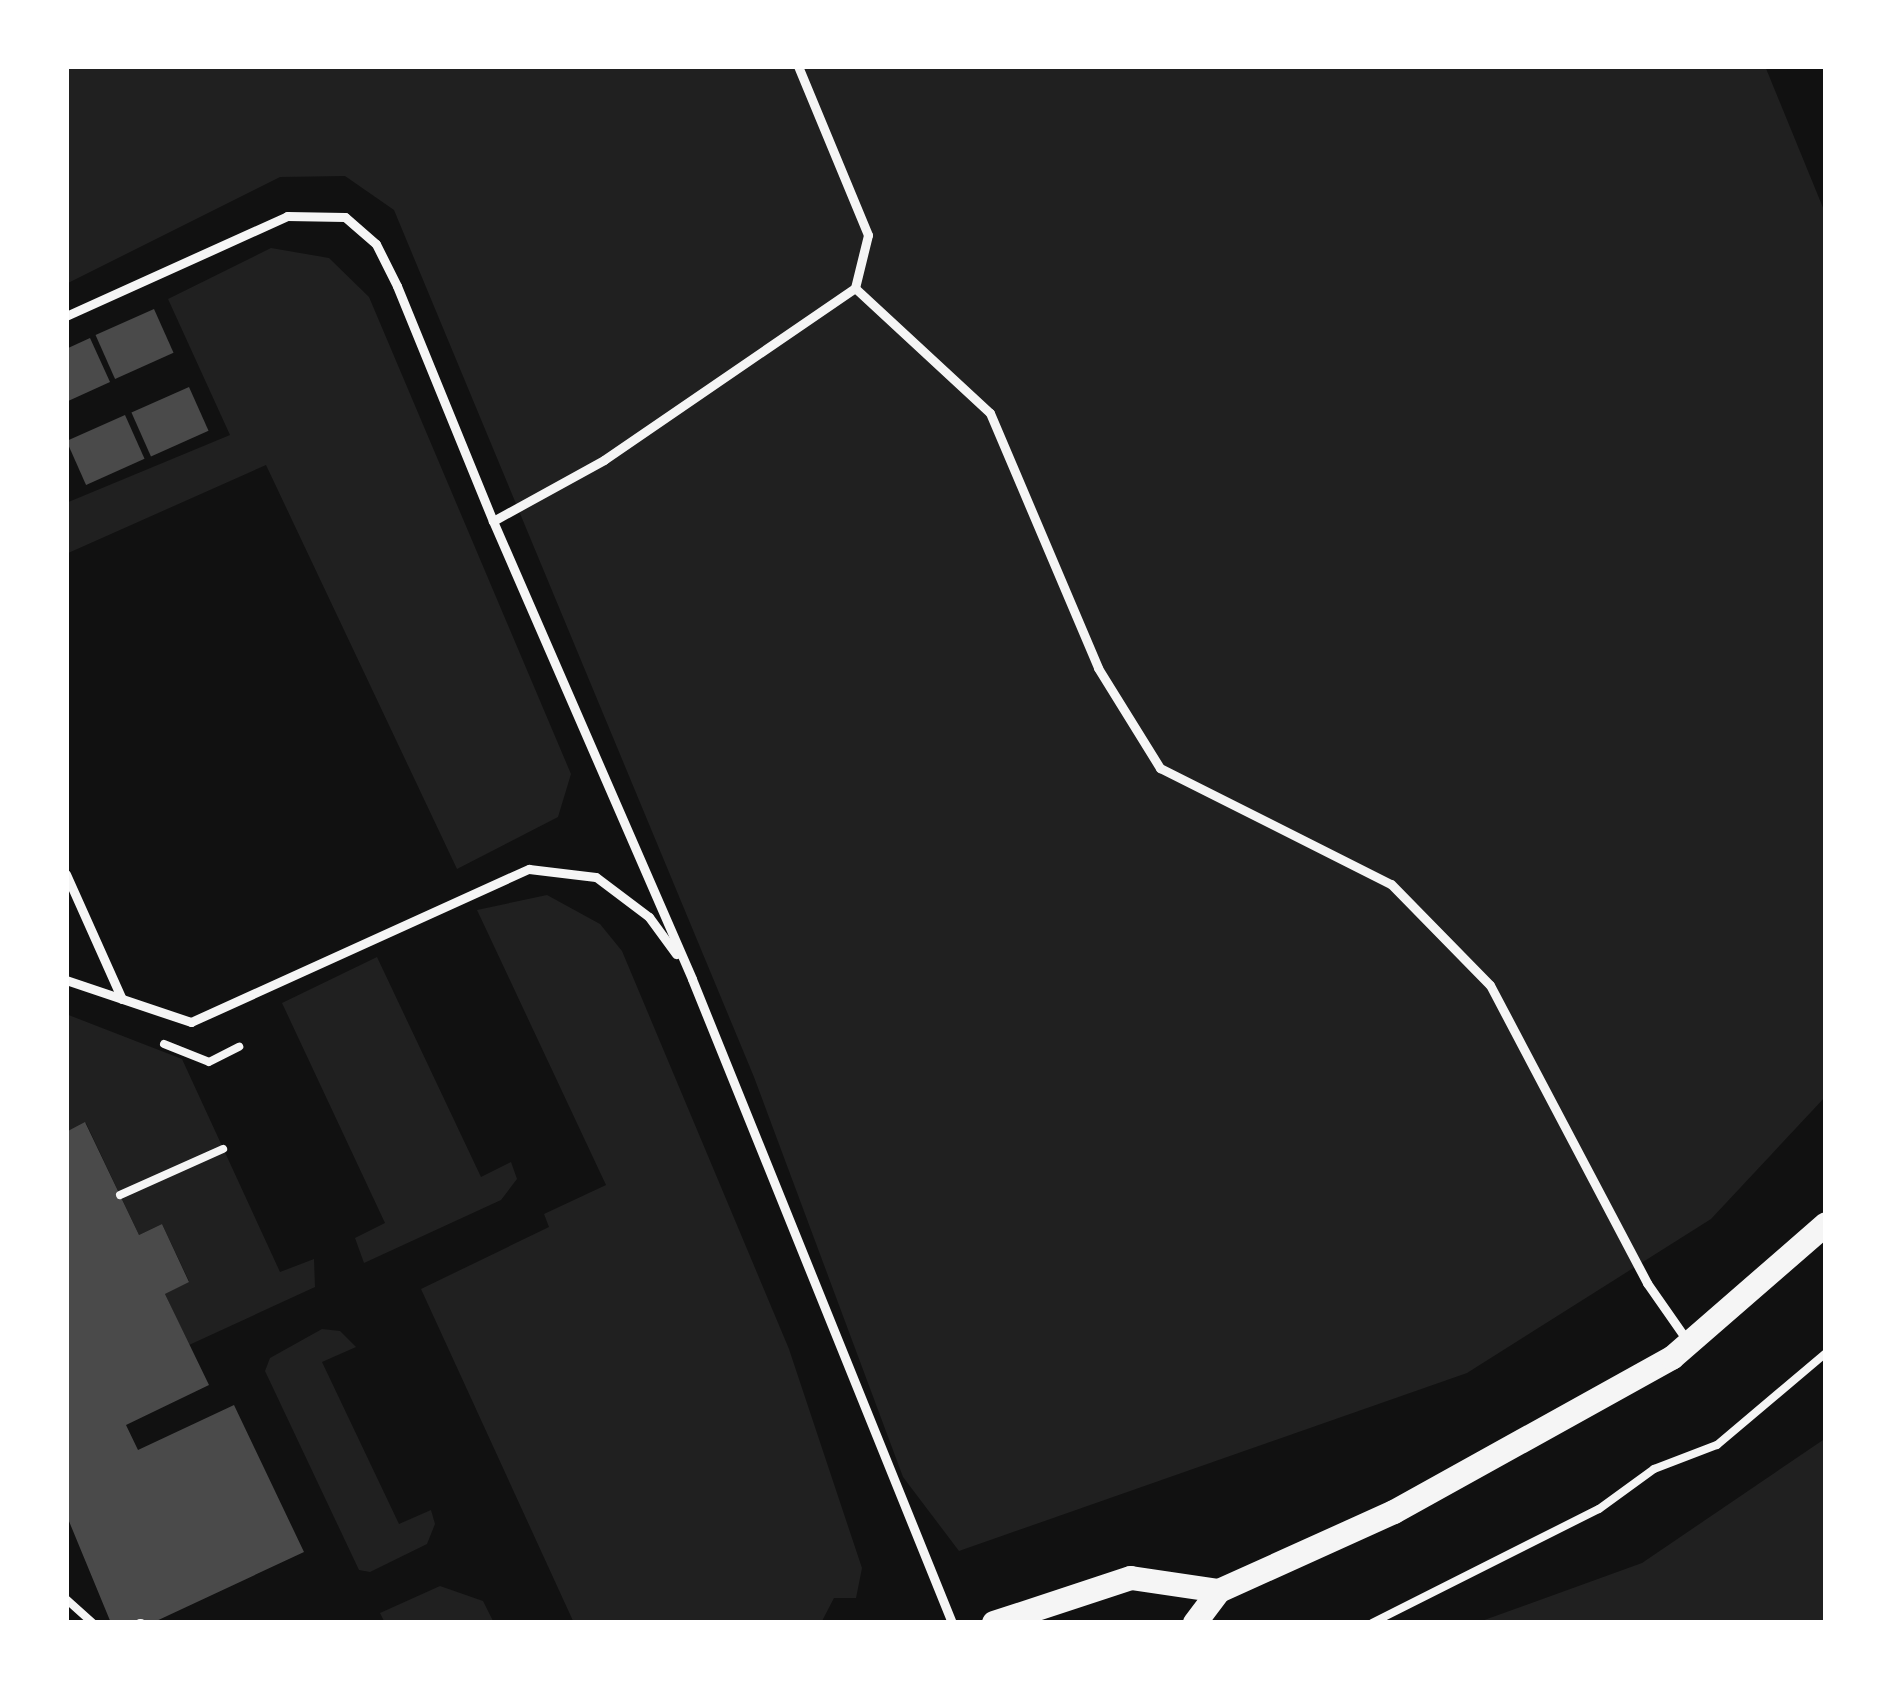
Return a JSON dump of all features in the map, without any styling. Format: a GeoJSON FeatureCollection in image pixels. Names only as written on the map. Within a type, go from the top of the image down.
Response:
{"type":"FeatureCollection","features":[{"type":"Feature","properties":{"kind":"main road"},"geometry":{"type":"LineString","coordinates":[[1195,1623],[1219,1591],[1394,1512],[1689,1343],[1826,1224]]}},
{"type":"Feature","properties":{"kind":"main road"},"geometry":{"type":"LineString","coordinates":[[994,1623],[1131,1578],[1219,1591]]}},
{"type":"Feature","properties":{"kind":"lane"},"geometry":{"type":"LineString","coordinates":[[494,521],[604,460],[855,288],[868,235],[798,66]]}},
{"type":"Feature","properties":{"kind":"lane"},"geometry":{"type":"LineString","coordinates":[[66,316],[286,216],[345,217],[376,244],[692,979],[952,1623]]}},
{"type":"Feature","properties":{"kind":"lane"},"geometry":{"type":"LineString","coordinates":[[855,288],[990,412],[1098,668],[1160,768],[1391,884],[1490,985],[1647,1283],[1689,1343]]}},
{"type":"Feature","properties":{"kind":"lane"},"geometry":{"type":"LineString","coordinates":[[66,980],[190,1022],[529,869],[563,868],[624,893],[692,979]]}},
{"type":"Feature","properties":{"kind":"lane"},"geometry":{"type":"LineString","coordinates":[[66,874],[122,999]]}},
{"type":"Feature","properties":{"kind":"path"},"geometry":{"type":"LineString","coordinates":[[120,1195],[224,1148]]}},
{"type":"Feature","properties":{"kind":"path"},"geometry":{"type":"LineString","coordinates":[[1372,1623],[1599,1509],[1654,1468],[1717,1444],[1826,1353]]}},
{"type":"Feature","properties":{"kind":"path"},"geometry":{"type":"LineString","coordinates":[[68,1604],[77,1623]]}},
{"type":"Feature","properties":{"kind":"path"},"geometry":{"type":"LineString","coordinates":[[68,1604],[93,1623]]}},
{"type":"Feature","properties":{"kind":"shaded area"},"geometry":{"type":"Polygon","coordinates":[[[66,66],[1765,66],[1826,215],[1826,1096],[1711,1219],[1467,1373],[959,1551],[903,1477],[754,1077],[394,210],[345,176],[280,177],[66,284],[66,66]]]}},
{"type":"Feature","properties":{"kind":"shaded area"},"geometry":{"type":"Polygon","coordinates":[[[271,248],[329,258],[369,297],[571,774],[558,817],[457,869],[266,465],[66,554],[66,503],[230,435],[168,299],[271,248]]]}},
{"type":"Feature","properties":{"kind":"shaded area"},"geometry":{"type":"Polygon","coordinates":[[[547,895],[600,924],[622,951],[789,1349],[862,1568],[856,1598],[834,1598],[821,1623],[574,1623],[421,1289],[549,1227],[544,1214],[606,1185],[477,910],[547,895]]]}},
{"type":"Feature","properties":{"kind":"shaded area"},"geometry":{"type":"Polygon","coordinates":[[[377,957],[481,1177],[511,1162],[517,1179],[501,1200],[364,1263],[355,1238],[385,1223],[282,1003],[377,957]]]}},
{"type":"Feature","properties":{"kind":"shaded area"},"geometry":{"type":"Polygon","coordinates":[[[66,1014],[182,1059],[280,1272],[314,1259],[315,1287],[189,1345],[165,1294],[189,1281],[162,1224],[139,1235],[86,1123],[66,1132],[66,1014]]]}},
{"type":"Feature","properties":{"kind":"shaded area"},"geometry":{"type":"Polygon","coordinates":[[[322,1329],[340,1331],[356,1347],[322,1362],[399,1524],[431,1510],[435,1524],[427,1544],[370,1572],[359,1570],[265,1371],[270,1358],[322,1329]]]}},
{"type":"Feature","properties":{"kind":"shaded area"},"geometry":{"type":"Polygon","coordinates":[[[1826,1438],[1826,1623],[1476,1623],[1642,1563],[1826,1438]]]}},
{"type":"Feature","properties":{"kind":"shaded area"},"geometry":{"type":"Polygon","coordinates":[[[440,1586],[483,1601],[494,1623],[385,1623],[380,1613],[440,1586]]]}},
{"type":"Feature","properties":{"kind":"building"},"geometry":{"type":"Polygon","coordinates":[[[154,309],[174,353],[115,379],[96,335],[154,309]]]}},
{"type":"Feature","properties":{"kind":"building"},"geometry":{"type":"Polygon","coordinates":[[[90,338],[110,382],[66,402],[66,349],[90,338]]]}},
{"type":"Feature","properties":{"kind":"building"},"geometry":{"type":"Polygon","coordinates":[[[189,387],[209,431],[151,456],[131,413],[189,387]]]}},
{"type":"Feature","properties":{"kind":"building"},"geometry":{"type":"Polygon","coordinates":[[[125,415],[145,459],[86,485],[67,441],[125,415]]]}},
{"type":"Feature","properties":{"kind":"building"},"geometry":{"type":"Polygon","coordinates":[[[85,1122],[139,1235],[162,1224],[189,1282],[165,1294],[209,1385],[126,1425],[138,1450],[234,1405],[304,1552],[152,1623],[111,1623],[66,1514],[66,1132],[85,1122]]]}}]}
